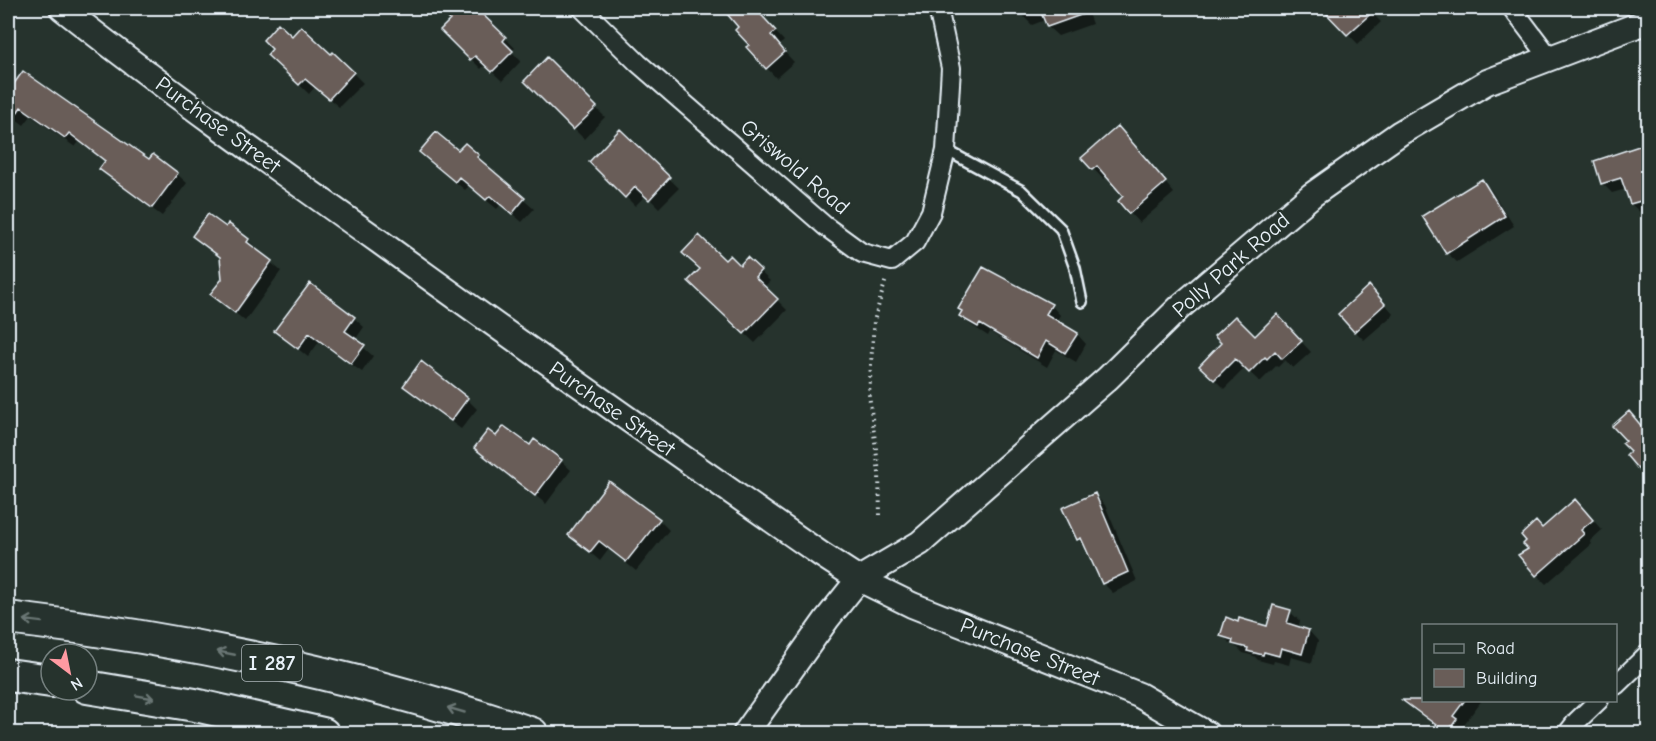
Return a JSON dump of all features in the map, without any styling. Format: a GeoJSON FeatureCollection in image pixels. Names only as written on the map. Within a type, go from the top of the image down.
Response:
{"type":"FeatureCollection","features":[{"type":"Feature","properties":{"kind":"highway","name":"I 287"},"geometry":{"type":"LineString","coordinates":[[8,618],[128,635],[258,659],[365,685],[532,734]]}},
{"type":"Feature","properties":{"kind":"highway"},"geometry":{"type":"LineString","coordinates":[[8,675],[39,679]]}},
{"type":"Feature","properties":{"kind":"highway","name":"I 287"},"geometry":{"type":"LineString","coordinates":[[99,689],[195,705],[323,734]]}},
{"type":"Feature","properties":{"kind":"main road","name":"Purchase Street"},"geometry":{"type":"LineString","coordinates":[[62,8],[123,56],[564,375],[859,579],[912,605],[1139,695],[1207,734]]}},
{"type":"Feature","properties":{"kind":"main road","name":"Polly Park Road"},"geometry":{"type":"LineString","coordinates":[[859,579],[920,543],[1108,378],[1180,307],[1312,195],[1400,133],[1487,82],[1648,21]]}},
{"type":"Feature","properties":{"kind":"main road"},"geometry":{"type":"LineString","coordinates":[[750,726],[827,619],[859,579]]}},
{"type":"Feature","properties":{"kind":"street","name":"Griswold Road"},"geometry":{"type":"LineString","coordinates":[[582,8],[638,63],[825,226],[862,254],[892,261]]}},
{"type":"Feature","properties":{"kind":"street"},"geometry":{"type":"LineString","coordinates":[[892,261],[915,242],[931,212],[946,150],[951,68],[938,8]]}},
{"type":"Feature","properties":{"kind":"street"},"geometry":{"type":"LineString","coordinates":[[1512,8],[1549,57]]}},
{"type":"Feature","properties":{"kind":"street"},"geometry":{"type":"LineString","coordinates":[[1617,684],[1648,654]]}},
{"type":"Feature","properties":{"kind":"street"},"geometry":{"type":"LineString","coordinates":[[1568,734],[1577,721],[1597,702]]}},
{"type":"Feature","properties":{"kind":"lane"},"geometry":{"type":"LineString","coordinates":[[946,150],[1022,191],[1061,229],[1075,268],[1082,302]]}},
{"type":"Feature","properties":{"kind":"path"},"geometry":{"type":"LineString","coordinates":[[880,514],[879,473],[869,394],[874,321],[892,261]]}},
{"type":"Feature","properties":{"kind":"building"},"geometry":{"type":"Polygon","coordinates":[[[456,8],[476,8],[506,37],[503,41],[513,51],[492,72],[475,56],[470,60],[440,30],[450,20],[447,17],[456,8]]]}},
{"type":"Feature","properties":{"kind":"building"},"geometry":{"type":"Polygon","coordinates":[[[722,8],[755,8],[776,31],[771,35],[785,52],[766,69],[746,47],[749,45],[735,30],[738,27],[722,8]]]}},
{"type":"Feature","properties":{"kind":"building"},"geometry":{"type":"Polygon","coordinates":[[[1039,8],[1095,8],[1095,10],[1047,27],[1039,8]]]}},
{"type":"Feature","properties":{"kind":"building"},"geometry":{"type":"Polygon","coordinates":[[[1321,8],[1377,8],[1347,35],[1321,8]]]}},
{"type":"Feature","properties":{"kind":"building"},"geometry":{"type":"Polygon","coordinates":[[[278,23],[292,36],[301,26],[354,72],[329,99],[305,79],[299,85],[267,55],[272,49],[263,40],[278,23]]]}},
{"type":"Feature","properties":{"kind":"building"},"geometry":{"type":"Polygon","coordinates":[[[547,57],[597,107],[573,130],[524,81],[547,57]]]}},
{"type":"Feature","properties":{"kind":"building"},"geometry":{"type":"Polygon","coordinates":[[[23,71],[149,159],[153,154],[178,173],[152,208],[99,169],[105,161],[69,133],[65,138],[21,107],[8,126],[8,92],[23,71]]]}},
{"type":"Feature","properties":{"kind":"building"},"geometry":{"type":"Polygon","coordinates":[[[1118,126],[1166,182],[1129,214],[1118,201],[1123,196],[1097,166],[1092,170],[1081,158],[1118,126]]]}},
{"type":"Feature","properties":{"kind":"building"},"geometry":{"type":"Polygon","coordinates":[[[620,129],[670,177],[649,200],[635,187],[625,198],[589,162],[620,129]]]}},
{"type":"Feature","properties":{"kind":"building"},"geometry":{"type":"Polygon","coordinates":[[[436,132],[458,150],[465,143],[479,155],[477,157],[525,198],[512,214],[490,196],[486,200],[459,177],[455,182],[419,152],[436,132]]]}},
{"type":"Feature","properties":{"kind":"building"},"geometry":{"type":"Polygon","coordinates":[[[1648,143],[1648,199],[1630,204],[1621,178],[1601,184],[1594,161],[1648,143]]]}},
{"type":"Feature","properties":{"kind":"building"},"geometry":{"type":"Polygon","coordinates":[[[1482,179],[1505,216],[1446,254],[1422,216],[1482,179]]]}},
{"type":"Feature","properties":{"kind":"building"},"geometry":{"type":"Polygon","coordinates":[[[208,214],[226,227],[228,223],[249,239],[247,242],[272,261],[235,313],[210,294],[222,279],[220,257],[192,236],[208,214]]]}},
{"type":"Feature","properties":{"kind":"building"},"geometry":{"type":"Polygon","coordinates":[[[699,235],[725,260],[730,255],[740,265],[747,257],[761,270],[755,277],[778,299],[744,334],[688,281],[700,269],[682,253],[699,235]]]}},
{"type":"Feature","properties":{"kind":"building"},"geometry":{"type":"Polygon","coordinates":[[[983,267],[1052,304],[1046,314],[1078,333],[1065,353],[1046,341],[1037,358],[980,324],[978,327],[959,316],[962,311],[958,309],[983,267]]]}},
{"type":"Feature","properties":{"kind":"building"},"geometry":{"type":"Polygon","coordinates":[[[310,283],[355,317],[345,331],[365,345],[351,364],[309,333],[298,349],[274,331],[310,283]]]}},
{"type":"Feature","properties":{"kind":"building"},"geometry":{"type":"Polygon","coordinates":[[[1369,285],[1385,304],[1354,332],[1338,314],[1369,285]]]}},
{"type":"Feature","properties":{"kind":"building"},"geometry":{"type":"Polygon","coordinates":[[[1277,314],[1302,341],[1282,359],[1275,351],[1267,359],[1265,357],[1249,373],[1235,359],[1214,380],[1199,366],[1221,343],[1214,336],[1235,316],[1255,336],[1277,314]]]}},
{"type":"Feature","properties":{"kind":"building"},"geometry":{"type":"Polygon","coordinates":[[[421,361],[468,398],[451,421],[403,386],[421,361]]]}},
{"type":"Feature","properties":{"kind":"building"},"geometry":{"type":"Polygon","coordinates":[[[1629,411],[1648,434],[1648,481],[1626,455],[1630,451],[1622,443],[1626,441],[1612,426],[1629,411]]]}},
{"type":"Feature","properties":{"kind":"building"},"geometry":{"type":"Polygon","coordinates":[[[504,426],[530,445],[534,439],[562,460],[535,496],[474,448],[488,430],[496,436],[504,426]]]}},
{"type":"Feature","properties":{"kind":"building"},"geometry":{"type":"Polygon","coordinates":[[[609,481],[660,519],[626,562],[599,541],[590,552],[568,535],[609,481]]]}},
{"type":"Feature","properties":{"kind":"building"},"geometry":{"type":"Polygon","coordinates":[[[1095,493],[1128,572],[1102,584],[1081,538],[1077,540],[1062,508],[1095,493]]]}},
{"type":"Feature","properties":{"kind":"building"},"geometry":{"type":"Polygon","coordinates":[[[1575,499],[1593,520],[1581,530],[1584,534],[1536,576],[1518,555],[1528,549],[1523,544],[1526,541],[1521,535],[1536,521],[1542,528],[1575,499]]]}},
{"type":"Feature","properties":{"kind":"building"},"geometry":{"type":"Polygon","coordinates":[[[1273,605],[1291,610],[1287,623],[1309,630],[1302,654],[1281,648],[1279,656],[1264,652],[1263,655],[1247,651],[1248,648],[1232,644],[1233,640],[1220,636],[1226,617],[1238,622],[1239,618],[1267,626],[1273,605]]]}},
{"type":"Feature","properties":{"kind":"building"},"geometry":{"type":"Polygon","coordinates":[[[1402,700],[1464,702],[1453,716],[1457,719],[1447,733],[1402,700]]]}}]}
